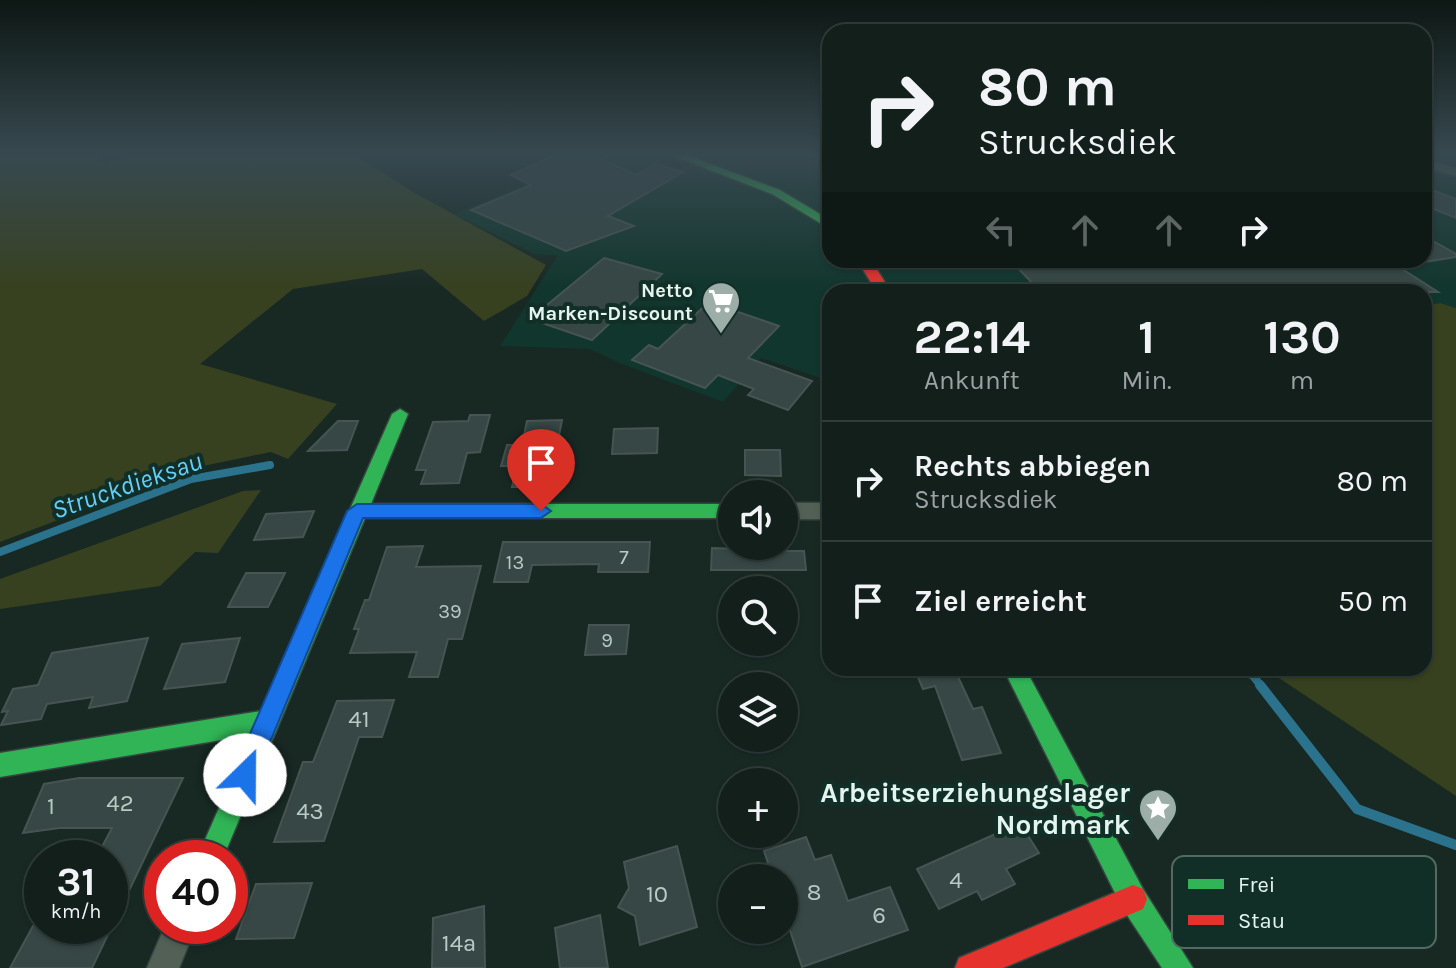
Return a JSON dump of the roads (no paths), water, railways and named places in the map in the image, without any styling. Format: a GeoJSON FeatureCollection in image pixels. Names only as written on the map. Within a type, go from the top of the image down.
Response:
{"type":"FeatureCollection","features":[{"type":"Feature","properties":{"kind":"street"},"geometry":{"type":"LineString","coordinates":[[793,200],[822,219]]}},
{"type":"Feature","properties":{"kind":"street"},"geometry":{"type":"LineString","coordinates":[[218,840],[400,414]]}},
{"type":"Feature","properties":{"kind":"street"},"geometry":{"type":"LineString","coordinates":[[357,511],[718,511]]}},
{"type":"Feature","properties":{"kind":"street"},"geometry":{"type":"LineString","coordinates":[[798,511],[822,511]]}},
{"type":"Feature","properties":{"kind":"street"},"geometry":{"type":"LineString","coordinates":[[1018,676],[1133,899],[1179,968]]}},
{"type":"Feature","properties":{"kind":"street"},"geometry":{"type":"LineString","coordinates":[[0,765],[268,721]]}},
{"type":"Feature","properties":{"kind":"street"},"geometry":{"type":"LineString","coordinates":[[969,968],[1133,899]]}},
{"type":"Feature","properties":{"kind":"street"},"geometry":{"type":"LineString","coordinates":[[163,968],[173,944]]}},
{"type":"Feature","properties":{"kind":"waterway","name":"Struckdieksau"},"geometry":{"type":"LineString","coordinates":[[0,552],[191,479],[270,465],[263,466]]}},
{"type":"Feature","properties":{"kind":"waterway","name":"Struckdieksau"},"geometry":{"type":"LineString","coordinates":[[1253,676],[1262,687]]}},
{"type":"Feature","properties":{"kind":"waterway","name":"Struckdieksau"},"geometry":{"type":"LineString","coordinates":[[1260,685],[1357,809],[1456,845]]}},
{"type":"Feature","properties":{"kind":"place","name":"Netto Marken-Discount"},"geometry":{"type":"Point","coordinates":[721,335]}},
{"type":"Feature","properties":{"kind":"place","name":"Arbeitserziehungslager Nordmark"},"geometry":{"type":"Point","coordinates":[1158,842]}}]}
